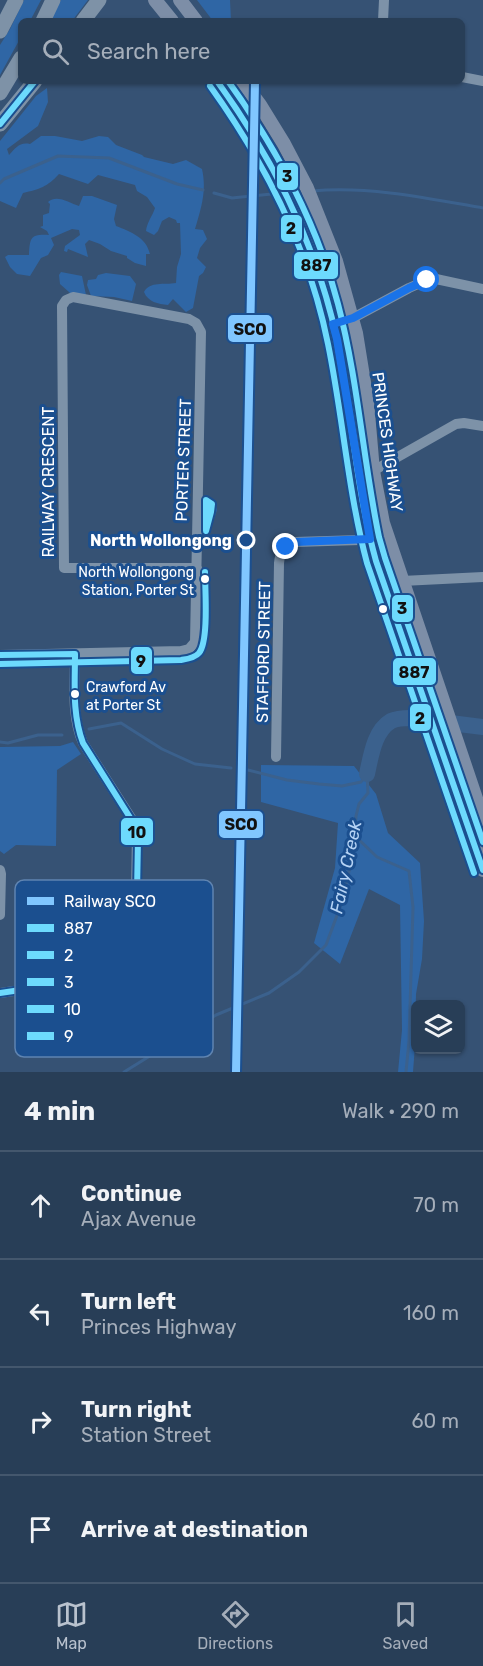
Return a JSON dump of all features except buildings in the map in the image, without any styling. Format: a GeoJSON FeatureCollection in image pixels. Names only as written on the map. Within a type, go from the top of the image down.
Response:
{"type":"FeatureCollection","features":[{"type":"Feature","properties":{"kind":"highway"},"geometry":{"type":"LineString","coordinates":[[0,31],[16,0]]}},
{"type":"Feature","properties":{"kind":"highway"},"geometry":{"type":"LineString","coordinates":[[44,18],[53,0]]}},
{"type":"Feature","properties":{"kind":"highway"},"geometry":{"type":"LineString","coordinates":[[85,18],[100,0]]}},
{"type":"Feature","properties":{"kind":"highway"},"geometry":{"type":"LineString","coordinates":[[0,93],[18,63]]}},
{"type":"Feature","properties":{"kind":"highway"},"geometry":{"type":"LineString","coordinates":[[0,124],[32,84]]}},
{"type":"Feature","properties":{"kind":"main road"},"geometry":{"type":"LineString","coordinates":[[155,0],[170,18]]}},
{"type":"Feature","properties":{"kind":"main road"},"geometry":{"type":"LineString","coordinates":[[180,0],[194,18]]}},
{"type":"Feature","properties":{"kind":"main road","name":"PRINCES HIGHWAY"},"geometry":{"type":"LineString","coordinates":[[220,84],[266,152],[289,197],[315,262],[337,339],[370,539],[483,870]]}},
{"type":"Feature","properties":{"kind":"main road","name":"PRINCES HIGHWAY"},"geometry":{"type":"LineString","coordinates":[[244,84],[284,144],[317,213],[336,261],[353,318],[367,401],[373,471],[387,537],[479,798],[483,819]]}},
{"type":"Feature","properties":{"kind":"main road"},"geometry":{"type":"LineString","coordinates":[[385,586],[402,581]]}},
{"type":"Feature","properties":{"kind":"main road"},"geometry":{"type":"LineString","coordinates":[[458,798],[479,798]]}},
{"type":"Feature","properties":{"kind":"street"},"geometry":{"type":"LineString","coordinates":[[383,18],[384,0]]}},
{"type":"Feature","properties":{"kind":"street"},"geometry":{"type":"LineString","coordinates":[[465,78],[483,81]]}},
{"type":"Feature","properties":{"kind":"street"},"geometry":{"type":"LineString","coordinates":[[333,324],[353,318],[427,280],[436,279],[483,289]]}},
{"type":"Feature","properties":{"kind":"street","name":"PORTER STREET"},"geometry":{"type":"LineString","coordinates":[[0,655],[181,651],[192,648],[196,638],[196,513],[201,332],[196,323],[189,319],[73,297],[66,300]]}},
{"type":"Feature","properties":{"kind":"street","name":"RAILWAY CRESCENT"},"geometry":{"type":"LineString","coordinates":[[66,300],[62,306],[64,568],[197,568]]}},
{"type":"Feature","properties":{"kind":"street"},"geometry":{"type":"LineString","coordinates":[[373,471],[456,424],[483,426]]}},
{"type":"Feature","properties":{"kind":"street"},"geometry":{"type":"LineString","coordinates":[[370,539],[387,537]]}},
{"type":"Feature","properties":{"kind":"street","name":"STAFFORD STREET"},"geometry":{"type":"LineString","coordinates":[[276,757],[280,554],[284,548],[295,542],[370,539]]}},
{"type":"Feature","properties":{"kind":"street"},"geometry":{"type":"LineString","coordinates":[[402,581],[483,577]]}},
{"type":"Feature","properties":{"kind":"street"},"geometry":{"type":"LineString","coordinates":[[75,654],[76,718],[79,735],[131,818],[137,833],[136,880]]}},
{"type":"Feature","properties":{"kind":"street"},"geometry":{"type":"LineString","coordinates":[[0,870],[0,915]]}},
{"type":"Feature","properties":{"kind":"street"},"geometry":{"type":"LineString","coordinates":[[0,993],[15,991]]}},
{"type":"Feature","properties":{"kind":"shaded area"},"geometry":{"type":"Polygon","coordinates":[[[24,0],[41,0],[32,18],[18,18],[18,42],[0,75],[0,45],[24,0]]]}},
{"type":"Feature","properties":{"kind":"shaded area"},"geometry":{"type":"Polygon","coordinates":[[[61,0],[88,0],[74,18],[51,18],[61,0]]]}},
{"type":"Feature","properties":{"kind":"shaded area"},"geometry":{"type":"Polygon","coordinates":[[[197,0],[230,0],[231,18],[211,18],[197,0]]]}},
{"type":"Feature","properties":{"kind":"shaded area"},"geometry":{"type":"Polygon","coordinates":[[[47,88],[48,102],[38,126],[7,149],[9,155],[18,146],[30,144],[41,136],[82,141],[99,136],[108,137],[116,145],[144,157],[173,164],[186,160],[202,169],[204,192],[195,229],[203,230],[207,239],[200,248],[197,258],[206,267],[199,276],[193,308],[186,312],[173,299],[168,305],[157,303],[148,298],[144,292],[150,286],[176,283],[181,254],[180,223],[169,217],[162,221],[154,235],[146,231],[155,208],[147,197],[137,191],[135,185],[98,175],[88,184],[59,174],[43,187],[23,193],[16,208],[0,201],[0,141],[36,96],[47,88]]]}},
{"type":"Feature","properties":{"kind":"shaded area"},"geometry":{"type":"Polygon","coordinates":[[[83,196],[92,196],[117,205],[114,219],[116,226],[137,236],[145,243],[150,254],[146,254],[146,266],[135,263],[127,256],[89,240],[85,244],[88,257],[68,249],[67,252],[64,251],[65,246],[80,235],[79,230],[72,229],[51,238],[54,245],[48,255],[41,258],[30,276],[17,274],[5,257],[29,255],[32,238],[38,235],[49,235],[40,227],[43,226],[43,215],[49,213],[50,204],[48,202],[59,199],[79,206],[83,196]]]}},
{"type":"Feature","properties":{"kind":"shaded area"},"geometry":{"type":"Polygon","coordinates":[[[61,272],[82,276],[86,295],[73,297],[60,284],[61,272]]]}},
{"type":"Feature","properties":{"kind":"shaded area"},"geometry":{"type":"Polygon","coordinates":[[[106,273],[130,276],[136,284],[132,301],[91,296],[87,285],[88,280],[96,279],[98,275],[106,273]]]}},
{"type":"Feature","properties":{"kind":"shaded area"},"geometry":{"type":"Polygon","coordinates":[[[208,497],[215,501],[217,510],[207,540],[203,529],[204,500],[208,497]]]}},
{"type":"Feature","properties":{"kind":"shaded area"},"geometry":{"type":"Polygon","coordinates":[[[73,742],[81,754],[57,770],[56,846],[16,845],[4,854],[0,851],[0,747],[60,746],[73,742]]]}},
{"type":"Feature","properties":{"kind":"shaded area"},"geometry":{"type":"Polygon","coordinates":[[[261,765],[354,766],[376,794],[388,833],[420,863],[424,921],[422,959],[416,1000],[411,1000],[411,1054],[414,1054],[413,1072],[398,1072],[402,1030],[400,905],[369,889],[340,964],[314,943],[335,868],[338,823],[261,802],[261,765]]]}},
{"type":"Feature","properties":{"kind":"waterway"},"geometry":{"type":"LineString","coordinates":[[0,183],[4,179],[58,156],[109,158],[177,184],[203,190]]}},
{"type":"Feature","properties":{"kind":"waterway"},"geometry":{"type":"LineString","coordinates":[[312,191],[377,192],[483,208]]}},
{"type":"Feature","properties":{"kind":"waterway"},"geometry":{"type":"LineString","coordinates":[[214,193],[232,198],[282,193]]}},
{"type":"Feature","properties":{"kind":"waterway","name":"Fairy Creek"},"geometry":{"type":"LineString","coordinates":[[367,774],[377,737],[385,725],[393,720],[411,718],[483,727]]}},
{"type":"Feature","properties":{"kind":"waterway"},"geometry":{"type":"LineString","coordinates":[[89,729],[121,723],[162,749],[195,764],[231,768]]}},
{"type":"Feature","properties":{"kind":"waterway"},"geometry":{"type":"LineString","coordinates":[[0,742],[8,743],[38,735],[62,735]]}},
{"type":"Feature","properties":{"kind":"waterway"},"geometry":{"type":"LineString","coordinates":[[248,770],[287,780],[342,786],[361,782],[366,775]]}},
{"type":"Feature","properties":{"kind":"waterway","name":"Fairy Creek"},"geometry":{"type":"LineString","coordinates":[[213,1017],[269,993],[299,972],[326,945],[342,902],[352,858],[356,816],[359,804],[368,793],[367,774]]}},
{"type":"Feature","properties":{"kind":"waterway"},"geometry":{"type":"LineString","coordinates":[[354,835],[377,857],[409,871],[413,907],[406,1072]]}},
{"type":"Feature","properties":{"kind":"waterway","name":"Fairy Creek"},"geometry":{"type":"LineString","coordinates":[[124,1072],[148,1057]]}},
{"type":"Feature","properties":{"kind":"rail line","name":"SCO"},"geometry":{"type":"LineString","coordinates":[[236,1072],[255,84]]}},
{"type":"Feature","properties":{"kind":"transit line","name":"887"},"geometry":{"type":"LineString","coordinates":[[0,124],[33,84]]}},
{"type":"Feature","properties":{"kind":"transit line","name":"887"},"geometry":{"type":"LineString","coordinates":[[219,84],[275,173],[291,204],[318,271],[337,340],[359,479],[376,561],[483,870]]}},
{"type":"Feature","properties":{"kind":"transit line","name":"3"},"geometry":{"type":"LineString","coordinates":[[230,84],[263,133],[294,188],[329,274],[351,362],[379,537],[483,842]]}},
{"type":"Feature","properties":{"kind":"transit line","name":"2"},"geometry":{"type":"LineString","coordinates":[[210,86],[267,177],[297,241],[309,275],[328,344],[355,509],[367,563],[474,873]]}},
{"type":"Feature","properties":{"kind":"transit line","name":"9"},"geometry":{"type":"LineString","coordinates":[[206,500],[212,504],[206,531],[206,500]]}},
{"type":"Feature","properties":{"kind":"transit line","name":"9"},"geometry":{"type":"LineString","coordinates":[[0,664],[181,660],[193,657],[199,653],[204,638],[205,572]]}},
{"type":"Feature","properties":{"kind":"transit line","name":"10"},"geometry":{"type":"LineString","coordinates":[[0,655],[75,654],[76,710],[79,732],[83,743],[136,827],[137,880]]}},
{"type":"Feature","properties":{"kind":"transit line","name":"10"},"geometry":{"type":"LineString","coordinates":[[0,993],[15,991]]}},
{"type":"Feature","properties":{"kind":"place","name":"North Wollongong"},"geometry":{"type":"Point","coordinates":[246,540]}},
{"type":"Feature","properties":{"kind":"place","name":"North Wollongong Station, Porter St"},"geometry":{"type":"Point","coordinates":[205,579]}},
{"type":"Feature","properties":{"kind":"place","name":"Crawford Av at Porter St"},"geometry":{"type":"Point","coordinates":[75,694]}},
{"type":"Feature","properties":{"kind":"route"},"geometry":{"type":"LineString","coordinates":[[286,547],[295,542],[370,539],[333,324],[366,312],[427,280]]}}]}
